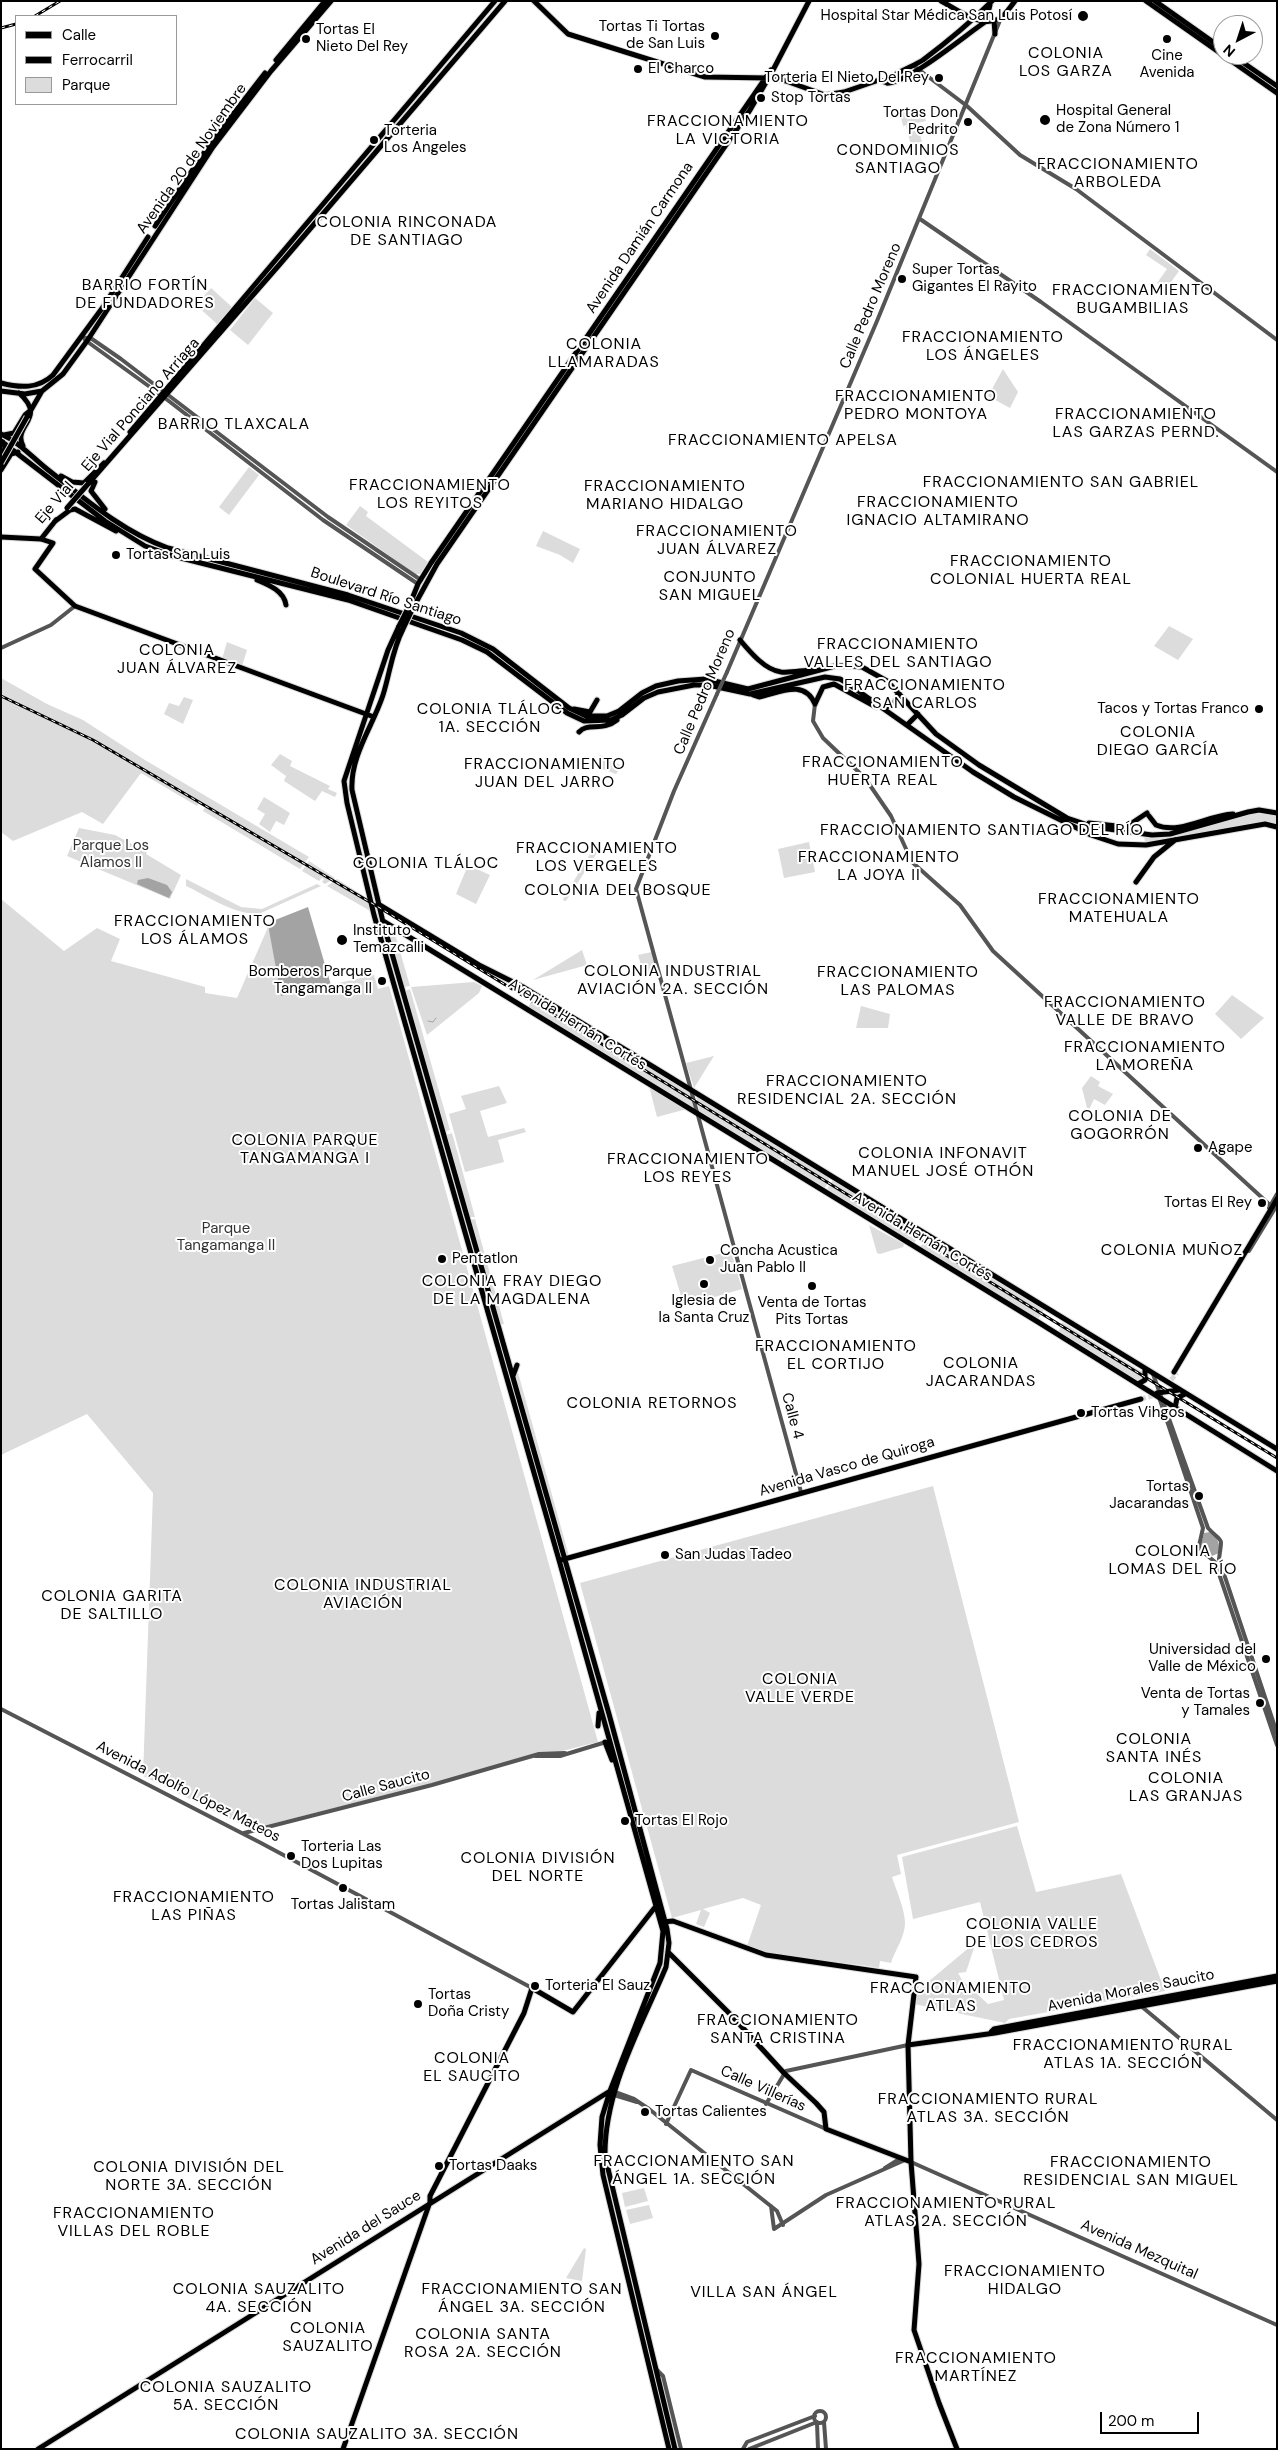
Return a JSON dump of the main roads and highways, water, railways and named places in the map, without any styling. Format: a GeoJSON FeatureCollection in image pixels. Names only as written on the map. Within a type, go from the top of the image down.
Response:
{"type":"FeatureCollection","features":[{"type":"Feature","properties":{"kind":"main road","name":"Avenida 20 de Noviembre"},"geometry":{"type":"LineString","coordinates":[[19,393],[21,390],[43,383],[52,375],[92,322],[210,144],[258,81],[325,1]]}},
{"type":"Feature","properties":{"kind":"main road","name":"Avenida 20 de Noviembre"},"geometry":{"type":"LineString","coordinates":[[88,337],[213,147],[261,83],[331,1]]}},
{"type":"Feature","properties":{"kind":"main road","name":"Eje Vial Ponciano Arriaga"},"geometry":{"type":"LineString","coordinates":[[165,395],[495,1]]}},
{"type":"Feature","properties":{"kind":"main road","name":"Eje Vial Ponciano Arriaga"},"geometry":{"type":"LineString","coordinates":[[89,484],[505,1]]}},
{"type":"Feature","properties":{"kind":"main road"},"geometry":{"type":"LineString","coordinates":[[534,1],[568,34],[705,77],[767,78],[786,81],[825,95],[844,92],[879,80],[887,83],[895,81],[985,22],[1001,18],[1015,1]]}},
{"type":"Feature","properties":{"kind":"main road","name":"Avenida Damián Carmona"},"geometry":{"type":"LineString","coordinates":[[412,606],[767,78],[809,1]]}},
{"type":"Feature","properties":{"kind":"main road"},"geometry":{"type":"LineString","coordinates":[[941,1],[974,19],[985,22]]}},
{"type":"Feature","properties":{"kind":"main road"},"geometry":{"type":"LineString","coordinates":[[1146,1],[1277,93]]}},
{"type":"Feature","properties":{"kind":"main road"},"geometry":{"type":"LineString","coordinates":[[1155,1],[1213,42]]}},
{"type":"Feature","properties":{"kind":"main road"},"geometry":{"type":"LineString","coordinates":[[916,68],[992,2]]}},
{"type":"Feature","properties":{"kind":"main road"},"geometry":{"type":"LineString","coordinates":[[992,2],[988,13],[994,20],[995,34]]}},
{"type":"Feature","properties":{"kind":"main road"},"geometry":{"type":"LineString","coordinates":[[1247,65],[1277,86]]}},
{"type":"Feature","properties":{"kind":"main road","name":"Avenida Damián Carmona"},"geometry":{"type":"LineString","coordinates":[[401,628],[412,606],[420,583],[732,131]]}},
{"type":"Feature","properties":{"kind":"main road"},"geometry":{"type":"LineString","coordinates":[[88,337],[92,322]]}},
{"type":"Feature","properties":{"kind":"main road"},"geometry":{"type":"LineString","coordinates":[[1,463],[42,391],[57,380],[88,337],[97,330]]}},
{"type":"Feature","properties":{"kind":"main road"},"geometry":{"type":"LineString","coordinates":[[1,383],[32,386]]}},
{"type":"Feature","properties":{"kind":"main road"},"geometry":{"type":"LineString","coordinates":[[1,391],[19,393],[42,391]]}},
{"type":"Feature","properties":{"kind":"main road"},"geometry":{"type":"LineString","coordinates":[[1,470],[10,454],[21,451],[20,439],[30,418],[31,410],[28,402],[19,393]]}},
{"type":"Feature","properties":{"kind":"main road"},"geometry":{"type":"LineString","coordinates":[[1,456],[5,448],[2,438],[14,432],[25,415],[31,410]]}},
{"type":"Feature","properties":{"kind":"main road","name":"Boulevard Río Santiago"},"geometry":{"type":"LineString","coordinates":[[2,438],[46,468],[134,534],[168,548],[348,594],[461,633],[493,649],[569,708],[592,717],[608,716],[619,711],[642,693],[656,686],[678,681],[706,679],[748,689],[835,666],[862,667],[887,681],[936,734],[979,765],[1067,818],[1078,822],[1110,830],[1152,836],[1170,834],[1236,814],[1259,810],[1277,813]]}},
{"type":"Feature","properties":{"kind":"main road","name":"Boulevard Río Santiago"},"geometry":{"type":"LineString","coordinates":[[21,451],[123,533],[145,546],[173,556],[348,600],[476,646],[496,658],[575,718],[598,722],[611,720],[622,716],[644,698],[658,692],[681,687],[708,685],[750,694],[833,677],[847,682],[973,772],[1014,797],[1091,835],[1118,844],[1132,846],[1265,824],[1277,827]]}},
{"type":"Feature","properties":{"kind":"main road"},"geometry":{"type":"LineString","coordinates":[[46,468],[68,480],[81,484],[107,462]]}},
{"type":"Feature","properties":{"kind":"main road"},"geometry":{"type":"LineString","coordinates":[[107,462],[92,486],[91,491],[100,505],[134,534]]}},
{"type":"Feature","properties":{"kind":"main road","name":"Eje Vial"},"geometry":{"type":"LineString","coordinates":[[40,539],[89,484]]}},
{"type":"Feature","properties":{"kind":"main road"},"geometry":{"type":"LineString","coordinates":[[54,522],[70,510],[76,510],[113,530],[123,533]]}},
{"type":"Feature","properties":{"kind":"main road"},"geometry":{"type":"LineString","coordinates":[[1,537],[40,539],[53,542],[36,569],[75,606],[374,718]]}},
{"type":"Feature","properties":{"kind":"main road"},"geometry":{"type":"LineString","coordinates":[[233,571],[275,589],[282,596],[286,605]]}},
{"type":"Feature","properties":{"kind":"main road"},"geometry":{"type":"LineString","coordinates":[[419,596],[420,583],[429,579]]}},
{"type":"Feature","properties":{"kind":"main road"},"geometry":{"type":"LineString","coordinates":[[401,628],[388,650],[344,782],[347,803],[372,900],[374,915],[562,1559]]}},
{"type":"Feature","properties":{"kind":"main road"},"geometry":{"type":"LineString","coordinates":[[401,628],[393,651],[383,693],[351,780],[354,800],[383,922],[512,1377],[562,1559],[600,1707],[607,1742],[617,1768],[655,1907],[661,1920],[668,1953],[666,1967],[611,2094]]}},
{"type":"Feature","properties":{"kind":"main road"},"geometry":{"type":"LineString","coordinates":[[740,640],[773,670],[786,672],[819,670]]}},
{"type":"Feature","properties":{"kind":"main road"},"geometry":{"type":"LineString","coordinates":[[750,694],[759,697],[802,689],[809,692],[815,704],[823,687],[834,684],[876,706],[884,708],[894,704],[899,692]]}},
{"type":"Feature","properties":{"kind":"main road"},"geometry":{"type":"LineString","coordinates":[[569,708],[590,712],[597,700]]}},
{"type":"Feature","properties":{"kind":"main road"},"geometry":{"type":"LineString","coordinates":[[907,725],[918,714]]}},
{"type":"Feature","properties":{"kind":"main road"},"geometry":{"type":"LineString","coordinates":[[579,732],[586,727],[605,727],[622,716]]}},
{"type":"Feature","properties":{"kind":"main road"},"geometry":{"type":"LineString","coordinates":[[1078,822],[1122,827],[1132,825],[1148,815],[1156,826],[1171,829],[1209,818],[1236,814]]}},
{"type":"Feature","properties":{"kind":"main road"},"geometry":{"type":"LineString","coordinates":[[1136,882],[1154,857],[1177,839]]}},
{"type":"Feature","properties":{"kind":"main road","name":"Avenida Hernán Cortés"},"geometry":{"type":"LineString","coordinates":[[372,900],[479,965],[523,987],[1145,1370],[1277,1449]]}},
{"type":"Feature","properties":{"kind":"main road","name":"Avenida Hernán Cortés"},"geometry":{"type":"LineString","coordinates":[[374,915],[1138,1384],[1159,1394],[1164,1401],[1277,1471]]}},
{"type":"Feature","properties":{"kind":"main road"},"geometry":{"type":"LineString","coordinates":[[388,937],[399,931]]}},
{"type":"Feature","properties":{"kind":"main road"},"geometry":{"type":"LineString","coordinates":[[1176,1372],[1277,1202]]}},
{"type":"Feature","properties":{"kind":"main road"},"geometry":{"type":"LineString","coordinates":[[512,1377],[517,1365]]}},
{"type":"Feature","properties":{"kind":"main road"},"geometry":{"type":"LineString","coordinates":[[1138,1384],[1145,1380],[1145,1370]]}},
{"type":"Feature","properties":{"kind":"main road"},"geometry":{"type":"LineString","coordinates":[[1159,1394],[1179,1390]]}},
{"type":"Feature","properties":{"kind":"main road"},"geometry":{"type":"LineString","coordinates":[[1176,1408],[1177,1398],[1185,1394]]}},
{"type":"Feature","properties":{"kind":"main road","name":"Avenida Vasco de Quiroga"},"geometry":{"type":"LineString","coordinates":[[562,1559],[1141,1399]]}},
{"type":"Feature","properties":{"kind":"main road"},"geometry":{"type":"LineString","coordinates":[[568,1584],[609,1714],[660,1902],[663,1940],[660,1963],[602,2118],[600,2145],[603,2175],[617,2220],[675,2449]]}},
{"type":"Feature","properties":{"kind":"main road"},"geometry":{"type":"LineString","coordinates":[[598,1726],[600,1707]]}},
{"type":"Feature","properties":{"kind":"main road"},"geometry":{"type":"LineString","coordinates":[[607,1742],[613,1735],[609,1714]]}},
{"type":"Feature","properties":{"kind":"main road"},"geometry":{"type":"LineString","coordinates":[[630,1816],[636,1814]]}},
{"type":"Feature","properties":{"kind":"main road"},"geometry":{"type":"LineString","coordinates":[[660,1902],[648,1916],[673,1921],[766,1955],[916,1977],[908,2045],[906,2160],[919,2264],[914,2330],[957,2449]]}},
{"type":"Feature","properties":{"kind":"main road","name":"Avenida Adolfo López Mateos"},"geometry":{"type":"LineString","coordinates":[[430,2202],[430,2196],[444,2165],[524,2013],[532,1988],[573,2012],[648,1916]]}},
{"type":"Feature","properties":{"kind":"main road"},"geometry":{"type":"LineString","coordinates":[[663,1940],[668,1953]]}},
{"type":"Feature","properties":{"kind":"main road","name":"Avenida Mezquital"},"geometry":{"type":"LineString","coordinates":[[668,1953],[824,2112],[826,2128],[906,2160]]}},
{"type":"Feature","properties":{"kind":"main road","name":"Avenida Morales Saucito"},"geometry":{"type":"LineString","coordinates":[[908,2045],[1067,2018],[1277,1976]]}},
{"type":"Feature","properties":{"kind":"main road","name":"Avenida Morales Saucito"},"geometry":{"type":"LineString","coordinates":[[1140,2004],[1277,1981]]}},
{"type":"Feature","properties":{"kind":"main road","name":"Avenida del Sauce"},"geometry":{"type":"LineString","coordinates":[[38,2449],[430,2202],[611,2094]]}},
{"type":"Feature","properties":{"kind":"main road"},"geometry":{"type":"LineString","coordinates":[[343,2449],[430,2202]]}},
{"type":"Feature","properties":{"kind":"main road"},"geometry":{"type":"LineString","coordinates":[[617,2220],[669,2449]]}},
{"type":"Feature","properties":{"kind":"waterway"},"geometry":{"type":"LineString","coordinates":[[428,1021],[433,1022],[436,1018]]}},
{"type":"Feature","properties":{"kind":"tunnel"},"geometry":{"type":"LineString","coordinates":[[1141,1399],[1159,1394],[1177,1373]]}},
{"type":"Feature","properties":{"kind":"railway"},"geometry":{"type":"LineString","coordinates":[[37,15],[60,1]]}},
{"type":"Feature","properties":{"kind":"railway"},"geometry":{"type":"LineString","coordinates":[[1,28],[15,24]]}},
{"type":"Feature","properties":{"kind":"railway"},"geometry":{"type":"LineString","coordinates":[[1,696],[93,740],[380,908],[1277,1458]]}},
{"type":"Feature","properties":{"kind":"place","name":"Hospital Star Médica San Luis Potosí"},"geometry":{"type":"Point","coordinates":[1083,16]}},
{"type":"Feature","properties":{"kind":"place","name":"Tortas Ti Tortas de San Luis"},"geometry":{"type":"Point","coordinates":[715,36]}},
{"type":"Feature","properties":{"kind":"place","name":"Tortas El Nieto Del Rey"},"geometry":{"type":"Point","coordinates":[306,39]}},
{"type":"Feature","properties":{"kind":"place","name":"Cine Avenida"},"geometry":{"type":"Point","coordinates":[1167,39]}},
{"type":"Feature","properties":{"kind":"place","name":"El Charco"},"geometry":{"type":"Point","coordinates":[638,69]}},
{"type":"Feature","properties":{"kind":"place","name":"Torteria El Nieto Del Rey"},"geometry":{"type":"Point","coordinates":[939,78]}},
{"type":"Feature","properties":{"kind":"place","name":"Stop Tortas"},"geometry":{"type":"Point","coordinates":[761,98]}},
{"type":"Feature","properties":{"kind":"place","name":"Hospital General de Zona Número 1"},"geometry":{"type":"Point","coordinates":[1045,120]}},
{"type":"Feature","properties":{"kind":"place","name":"Tortas Don Pedrito"},"geometry":{"type":"Point","coordinates":[968,122]}},
{"type":"Feature","properties":{"kind":"place","name":"Torteria Los Angeles"},"geometry":{"type":"Point","coordinates":[374,140]}},
{"type":"Feature","properties":{"kind":"place","name":"Super Tortas Gigantes El Rayito"},"geometry":{"type":"Point","coordinates":[902,279]}},
{"type":"Feature","properties":{"kind":"place","name":"Tortas San Luis"},"geometry":{"type":"Point","coordinates":[116,555]}},
{"type":"Feature","properties":{"kind":"place","name":"Tacos y Tortas Franco"},"geometry":{"type":"Point","coordinates":[1259,709]}},
{"type":"Feature","properties":{"kind":"place","name":"Instituto Temazcalli"},"geometry":{"type":"Point","coordinates":[342,940]}},
{"type":"Feature","properties":{"kind":"place","name":"Bomberos Parque Tangamanga II"},"geometry":{"type":"Point","coordinates":[382,981]}},
{"type":"Feature","properties":{"kind":"place","name":"Agape"},"geometry":{"type":"Point","coordinates":[1198,1148]}},
{"type":"Feature","properties":{"kind":"place","name":"Tortas El Rey"},"geometry":{"type":"Point","coordinates":[1262,1203]}},
{"type":"Feature","properties":{"kind":"place","name":"Pentatlon"},"geometry":{"type":"Point","coordinates":[442,1259]}},
{"type":"Feature","properties":{"kind":"place","name":"Concha Acustica Juan Pablo II"},"geometry":{"type":"Point","coordinates":[710,1260]}},
{"type":"Feature","properties":{"kind":"place","name":"Iglesia de la Santa Cruz"},"geometry":{"type":"Point","coordinates":[704,1284]}},
{"type":"Feature","properties":{"kind":"place","name":"Venta de Tortas Pits Tortas"},"geometry":{"type":"Point","coordinates":[812,1286]}},
{"type":"Feature","properties":{"kind":"place","name":"Tortas Vihgos"},"geometry":{"type":"Point","coordinates":[1081,1413]}},
{"type":"Feature","properties":{"kind":"place","name":"Tortas Jacarandas"},"geometry":{"type":"Point","coordinates":[1199,1496]}},
{"type":"Feature","properties":{"kind":"place","name":"San Judas Tadeo"},"geometry":{"type":"Point","coordinates":[665,1555]}},
{"type":"Feature","properties":{"kind":"place","name":"Universidad del Valle de México"},"geometry":{"type":"Point","coordinates":[1266,1659]}},
{"type":"Feature","properties":{"kind":"place","name":"Venta de Tortas y Tamales"},"geometry":{"type":"Point","coordinates":[1260,1703]}},
{"type":"Feature","properties":{"kind":"place","name":"Tortas El Rojo"},"geometry":{"type":"Point","coordinates":[625,1821]}},
{"type":"Feature","properties":{"kind":"place","name":"Torteria Las Dos Lupitas"},"geometry":{"type":"Point","coordinates":[291,1856]}},
{"type":"Feature","properties":{"kind":"place","name":"Tortas Jalistam"},"geometry":{"type":"Point","coordinates":[343,1888]}},
{"type":"Feature","properties":{"kind":"place","name":"Torteria El Sauz"},"geometry":{"type":"Point","coordinates":[535,1986]}},
{"type":"Feature","properties":{"kind":"place","name":"Tortas Doña Cristy"},"geometry":{"type":"Point","coordinates":[418,2004]}},
{"type":"Feature","properties":{"kind":"place","name":"Tortas Calientes"},"geometry":{"type":"Point","coordinates":[645,2112]}},
{"type":"Feature","properties":{"kind":"place","name":"Tortas Daaks"},"geometry":{"type":"Point","coordinates":[439,2166]}},
{"type":"Feature","properties":{"kind":"district","name":"COLONIA LOS GARZA"},"geometry":{"type":"Point","coordinates":[1066,63]}},
{"type":"Feature","properties":{"kind":"district","name":"FRACCIONAMIENTO LA VICTORIA"},"geometry":{"type":"Point","coordinates":[728,131]}},
{"type":"Feature","properties":{"kind":"district","name":"CONDOMINIOS SANTIAGO"},"geometry":{"type":"Point","coordinates":[898,160]}},
{"type":"Feature","properties":{"kind":"district","name":"FRACCIONAMIENTO ARBOLEDA"},"geometry":{"type":"Point","coordinates":[1118,174]}},
{"type":"Feature","properties":{"kind":"district","name":"COLONIA RINCONADA DE SANTIAGO"},"geometry":{"type":"Point","coordinates":[407,232]}},
{"type":"Feature","properties":{"kind":"district","name":"BARRIO FORTÍN DE FUNDADORES"},"geometry":{"type":"Point","coordinates":[145,295]}},
{"type":"Feature","properties":{"kind":"district","name":"FRACCIONAMIENTO BUGAMBILIAS"},"geometry":{"type":"Point","coordinates":[1133,300]}},
{"type":"Feature","properties":{"kind":"district","name":"FRACCIONAMIENTO LOS ÁNGELES"},"geometry":{"type":"Point","coordinates":[983,347]}},
{"type":"Feature","properties":{"kind":"district","name":"COLONIA LLAMARADAS"},"geometry":{"type":"Point","coordinates":[604,354]}},
{"type":"Feature","properties":{"kind":"district","name":"FRACCIONAMIENTO PEDRO MONTOYA"},"geometry":{"type":"Point","coordinates":[916,406]}},
{"type":"Feature","properties":{"kind":"district","name":"FRACCIONAMIENTO LAS GARZAS PERND."},"geometry":{"type":"Point","coordinates":[1136,424]}},
{"type":"Feature","properties":{"kind":"district","name":"BARRIO TLAXCALA"},"geometry":{"type":"Point","coordinates":[234,425]}},
{"type":"Feature","properties":{"kind":"district","name":"FRACCIONAMIENTO APELSA"},"geometry":{"type":"Point","coordinates":[783,441]}},
{"type":"Feature","properties":{"kind":"district","name":"FRACCIONAMIENTO SAN GABRIEL"},"geometry":{"type":"Point","coordinates":[1061,483]}},
{"type":"Feature","properties":{"kind":"district","name":"FRACCIONAMIENTO LOS REYITOS"},"geometry":{"type":"Point","coordinates":[430,495]}},
{"type":"Feature","properties":{"kind":"district","name":"FRACCIONAMIENTO MARIANO HIDALGO"},"geometry":{"type":"Point","coordinates":[665,496]}},
{"type":"Feature","properties":{"kind":"district","name":"FRACCIONAMIENTO IGNACIO ALTAMIRANO"},"geometry":{"type":"Point","coordinates":[938,512]}},
{"type":"Feature","properties":{"kind":"district","name":"FRACCIONAMIENTO JUAN ÁLVAREZ"},"geometry":{"type":"Point","coordinates":[717,541]}},
{"type":"Feature","properties":{"kind":"district","name":"FRACCIONAMIENTO COLONIAL HUERTA REAL"},"geometry":{"type":"Point","coordinates":[1031,571]}},
{"type":"Feature","properties":{"kind":"district","name":"CONJUNTO SAN MIGUEL"},"geometry":{"type":"Point","coordinates":[710,587]}},
{"type":"Feature","properties":{"kind":"district","name":"FRACCIONAMIENTO VALLES DEL SANTIAGO"},"geometry":{"type":"Point","coordinates":[898,654]}},
{"type":"Feature","properties":{"kind":"district","name":"COLONIA JUAN ÁLVAREZ"},"geometry":{"type":"Point","coordinates":[177,660]}},
{"type":"Feature","properties":{"kind":"district","name":"FRACCIONAMIENTO SAN CARLOS"},"geometry":{"type":"Point","coordinates":[925,695]}},
{"type":"Feature","properties":{"kind":"district","name":"COLONIA TLÁLOC 1A. SECCIÓN"},"geometry":{"type":"Point","coordinates":[490,719]}},
{"type":"Feature","properties":{"kind":"district","name":"COLONIA DIEGO GARCÍA"},"geometry":{"type":"Point","coordinates":[1158,742]}},
{"type":"Feature","properties":{"kind":"district","name":"FRACCIONAMIENTO HUERTA REAL"},"geometry":{"type":"Point","coordinates":[883,772]}},
{"type":"Feature","properties":{"kind":"district","name":"FRACCIONAMIENTO JUAN DEL JARRO"},"geometry":{"type":"Point","coordinates":[545,774]}},
{"type":"Feature","properties":{"kind":"district","name":"FRACCIONAMIENTO SANTIAGO DEL RÍO"},"geometry":{"type":"Point","coordinates":[982,831]}},
{"type":"Feature","properties":{"kind":"district","name":"FRACCIONAMIENTO LOS VERGELES"},"geometry":{"type":"Point","coordinates":[597,858]}},
{"type":"Feature","properties":{"kind":"district","name":"COLONIA TLÁLOC"},"geometry":{"type":"Point","coordinates":[426,864]}},
{"type":"Feature","properties":{"kind":"district","name":"FRACCIONAMIENTO LA JOYA II"},"geometry":{"type":"Point","coordinates":[879,867]}},
{"type":"Feature","properties":{"kind":"district","name":"COLONIA DEL BOSQUE"},"geometry":{"type":"Point","coordinates":[618,891]}},
{"type":"Feature","properties":{"kind":"district","name":"FRACCIONAMIENTO MATEHUALA"},"geometry":{"type":"Point","coordinates":[1119,909]}},
{"type":"Feature","properties":{"kind":"district","name":"FRACCIONAMIENTO LOS ÁLAMOS"},"geometry":{"type":"Point","coordinates":[195,931]}},
{"type":"Feature","properties":{"kind":"district","name":"COLONIA INDUSTRIAL AVIACIÓN 2A. SECCIÓN"},"geometry":{"type":"Point","coordinates":[673,981]}},
{"type":"Feature","properties":{"kind":"district","name":"FRACCIONAMIENTO LAS PALOMAS"},"geometry":{"type":"Point","coordinates":[898,982]}},
{"type":"Feature","properties":{"kind":"district","name":"FRACCIONAMIENTO VALLE DE BRAVO"},"geometry":{"type":"Point","coordinates":[1125,1012]}},
{"type":"Feature","properties":{"kind":"district","name":"FRACCIONAMIENTO LA MOREÑA"},"geometry":{"type":"Point","coordinates":[1145,1057]}},
{"type":"Feature","properties":{"kind":"district","name":"FRACCIONAMIENTO RESIDENCIAL 2A. SECCIÓN"},"geometry":{"type":"Point","coordinates":[847,1091]}},
{"type":"Feature","properties":{"kind":"district","name":"COLONIA DE GOGORRÓN"},"geometry":{"type":"Point","coordinates":[1120,1126]}},
{"type":"Feature","properties":{"kind":"district","name":"COLONIA PARQUE TANGAMANGA I"},"geometry":{"type":"Point","coordinates":[305,1150]}},
{"type":"Feature","properties":{"kind":"district","name":"COLONIA INFONAVIT MANUEL JOSÉ OTHÓN"},"geometry":{"type":"Point","coordinates":[943,1163]}},
{"type":"Feature","properties":{"kind":"district","name":"FRACCIONAMIENTO LOS REYES"},"geometry":{"type":"Point","coordinates":[688,1169]}},
{"type":"Feature","properties":{"kind":"district","name":"COLONIA MUÑOZ"},"geometry":{"type":"Point","coordinates":[1172,1251]}},
{"type":"Feature","properties":{"kind":"district","name":"COLONIA FRAY DIEGO DE LA MAGDALENA"},"geometry":{"type":"Point","coordinates":[512,1291]}},
{"type":"Feature","properties":{"kind":"district","name":"FRACCIONAMIENTO EL CORTIJO"},"geometry":{"type":"Point","coordinates":[836,1356]}},
{"type":"Feature","properties":{"kind":"district","name":"COLONIA JACARANDAS"},"geometry":{"type":"Point","coordinates":[981,1373]}},
{"type":"Feature","properties":{"kind":"district","name":"COLONIA RETORNOS"},"geometry":{"type":"Point","coordinates":[652,1404]}},
{"type":"Feature","properties":{"kind":"district","name":"COLONIA LOMAS DEL RÍO"},"geometry":{"type":"Point","coordinates":[1173,1561]}},
{"type":"Feature","properties":{"kind":"district","name":"COLONIA INDUSTRIAL AVIACIÓN"},"geometry":{"type":"Point","coordinates":[363,1595]}},
{"type":"Feature","properties":{"kind":"district","name":"COLONIA GARITA DE SALTILLO"},"geometry":{"type":"Point","coordinates":[112,1606]}},
{"type":"Feature","properties":{"kind":"district","name":"COLONIA VALLE VERDE"},"geometry":{"type":"Point","coordinates":[800,1689]}},
{"type":"Feature","properties":{"kind":"district","name":"COLONIA SANTA INÉS"},"geometry":{"type":"Point","coordinates":[1154,1749]}},
{"type":"Feature","properties":{"kind":"district","name":"COLONIA LAS GRANJAS"},"geometry":{"type":"Point","coordinates":[1186,1788]}},
{"type":"Feature","properties":{"kind":"district","name":"COLONIA DIVISIÓN DEL NORTE"},"geometry":{"type":"Point","coordinates":[538,1868]}},
{"type":"Feature","properties":{"kind":"district","name":"FRACCIONAMIENTO LAS PIÑAS"},"geometry":{"type":"Point","coordinates":[194,1907]}},
{"type":"Feature","properties":{"kind":"district","name":"COLONIA VALLE DE LOS CEDROS"},"geometry":{"type":"Point","coordinates":[1032,1934]}},
{"type":"Feature","properties":{"kind":"district","name":"FRACCIONAMIENTO ATLAS"},"geometry":{"type":"Point","coordinates":[951,1998]}},
{"type":"Feature","properties":{"kind":"district","name":"FRACCIONAMIENTO SANTA CRISTINA"},"geometry":{"type":"Point","coordinates":[778,2030]}},
{"type":"Feature","properties":{"kind":"district","name":"FRACCIONAMIENTO RURAL ATLAS 1A. SECCIÓN"},"geometry":{"type":"Point","coordinates":[1123,2055]}},
{"type":"Feature","properties":{"kind":"district","name":"COLONIA EL SAUCITO"},"geometry":{"type":"Point","coordinates":[472,2068]}},
{"type":"Feature","properties":{"kind":"district","name":"FRACCIONAMIENTO RURAL ATLAS 3A. SECCIÓN"},"geometry":{"type":"Point","coordinates":[988,2109]}},
{"type":"Feature","properties":{"kind":"district","name":"FRACCIONAMIENTO SAN ÁNGEL 1A. SECCIÓN"},"geometry":{"type":"Point","coordinates":[694,2171]}},
{"type":"Feature","properties":{"kind":"district","name":"FRACCIONAMIENTO RESIDENCIAL SAN MIGUEL"},"geometry":{"type":"Point","coordinates":[1131,2172]}},
{"type":"Feature","properties":{"kind":"district","name":"COLONIA DIVISIÓN DEL NORTE 3A. SECCIÓN"},"geometry":{"type":"Point","coordinates":[189,2177]}},
{"type":"Feature","properties":{"kind":"district","name":"FRACCIONAMIENTO RURAL ATLAS 2A. SECCIÓN"},"geometry":{"type":"Point","coordinates":[946,2213]}},
{"type":"Feature","properties":{"kind":"district","name":"FRACCIONAMIENTO VILLAS DEL ROBLE"},"geometry":{"type":"Point","coordinates":[134,2223]}},
{"type":"Feature","properties":{"kind":"district","name":"FRACCIONAMIENTO HIDALGO"},"geometry":{"type":"Point","coordinates":[1025,2281]}},
{"type":"Feature","properties":{"kind":"district","name":"VILLA SAN ÁNGEL"},"geometry":{"type":"Point","coordinates":[764,2293]}},
{"type":"Feature","properties":{"kind":"district","name":"COLONIA SAUZALITO 4A. SECCIÓN"},"geometry":{"type":"Point","coordinates":[259,2299]}},
{"type":"Feature","properties":{"kind":"district","name":"FRACCIONAMIENTO SAN ÁNGEL 3A. SECCIÓN"},"geometry":{"type":"Point","coordinates":[522,2299]}},
{"type":"Feature","properties":{"kind":"district","name":"COLONIA SAUZALITO"},"geometry":{"type":"Point","coordinates":[328,2338]}},
{"type":"Feature","properties":{"kind":"district","name":"COLONIA SANTA ROSA 2A. SECCIÓN"},"geometry":{"type":"Point","coordinates":[483,2344]}},
{"type":"Feature","properties":{"kind":"district","name":"FRACCIONAMIENTO MARTÍNEZ"},"geometry":{"type":"Point","coordinates":[976,2368]}},
{"type":"Feature","properties":{"kind":"district","name":"COLONIA SAUZALITO 5A. SECCIÓN"},"geometry":{"type":"Point","coordinates":[226,2397]}},
{"type":"Feature","properties":{"kind":"district","name":"COLONIA SAUZALITO 3A. SECCIÓN"},"geometry":{"type":"Point","coordinates":[377,2435]}},
{"type":"Feature","properties":{"kind":"park label","name":"Parque Los Alamos II"},"geometry":{"type":"Point","coordinates":[111,854]}},
{"type":"Feature","properties":{"kind":"park label","name":"Parque Tangamanga II"},"geometry":{"type":"Point","coordinates":[226,1238]}}]}
